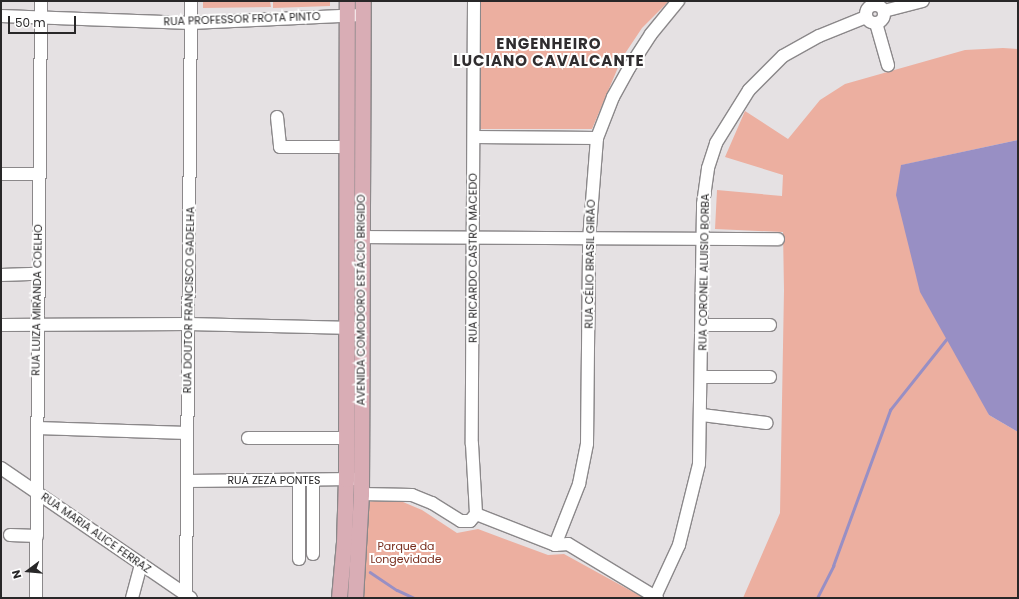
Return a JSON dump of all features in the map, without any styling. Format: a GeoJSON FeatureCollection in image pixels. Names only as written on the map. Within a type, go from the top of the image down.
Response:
{"type":"FeatureCollection","features":[{"type":"Feature","properties":{"kind":"main road","name":"AVENIDA COMODORO ESTÁCIO BRIGIDO"},"geometry":{"type":"LineString","coordinates":[[339,598],[344,542],[346,480],[345,328],[347,8]]}},
{"type":"Feature","properties":{"kind":"main road","name":"AVENIDA COMODORO ESTÁCIO BRIGIDO"},"geometry":{"type":"LineString","coordinates":[[355,598],[361,487],[362,8]]}},
{"type":"Feature","properties":{"kind":"street","name":"RUA LUIZA MIRANDA COELHO"},"geometry":{"type":"LineString","coordinates":[[36,598],[37,274],[41,1]]}},
{"type":"Feature","properties":{"kind":"street","name":"RUA DOUTOR FRANCISCO GADELHA"},"geometry":{"type":"LineString","coordinates":[[188,597],[187,433],[191,1]]}},
{"type":"Feature","properties":{"kind":"street","name":"RUA RICARDO CASTRO MACEDO"},"geometry":{"type":"LineString","coordinates":[[474,1],[472,444],[476,514]]}},
{"type":"Feature","properties":{"kind":"street","name":"RUA CÉLIO BRASIL GIRÃO"},"geometry":{"type":"LineString","coordinates":[[556,545],[579,484],[587,444],[589,240],[597,138],[613,97],[629,68],[650,34],[678,1]]}},
{"type":"Feature","properties":{"kind":"street"},"geometry":{"type":"LineString","coordinates":[[869,13],[883,19],[882,7],[923,1]]}},
{"type":"Feature","properties":{"kind":"street","name":"RUA CORONEL ALUISIO BORBA"},"geometry":{"type":"LineString","coordinates":[[656,597],[679,545],[688,516],[699,464],[702,415],[703,204],[708,168],[716,143],[749,90],[765,72],[800,45],[869,13],[876,4],[882,7]]}},
{"type":"Feature","properties":{"kind":"street","name":"RUA PROFESSOR FROTA PINTO"},"geometry":{"type":"LineString","coordinates":[[1,16],[191,23],[347,8],[362,8]]}},
{"type":"Feature","properties":{"kind":"street"},"geometry":{"type":"LineString","coordinates":[[869,13],[888,65]]}},
{"type":"Feature","properties":{"kind":"street"},"geometry":{"type":"LineString","coordinates":[[277,117],[280,147],[346,147]]}},
{"type":"Feature","properties":{"kind":"street"},"geometry":{"type":"LineString","coordinates":[[474,137],[597,138]]}},
{"type":"Feature","properties":{"kind":"street"},"geometry":{"type":"LineString","coordinates":[[1,174],[39,174]]}},
{"type":"Feature","properties":{"kind":"street"},"geometry":{"type":"LineString","coordinates":[[361,237],[589,240],[778,239]]}},
{"type":"Feature","properties":{"kind":"street"},"geometry":{"type":"LineString","coordinates":[[1,276],[37,274]]}},
{"type":"Feature","properties":{"kind":"street"},"geometry":{"type":"LineString","coordinates":[[1,325],[188,324],[361,328]]}},
{"type":"Feature","properties":{"kind":"street"},"geometry":{"type":"LineString","coordinates":[[702,325],[770,325]]}},
{"type":"Feature","properties":{"kind":"street"},"geometry":{"type":"LineString","coordinates":[[702,377],[770,377]]}},
{"type":"Feature","properties":{"kind":"street"},"geometry":{"type":"LineString","coordinates":[[702,415],[767,423]]}},
{"type":"Feature","properties":{"kind":"street"},"geometry":{"type":"LineString","coordinates":[[37,428],[187,433]]}},
{"type":"Feature","properties":{"kind":"street"},"geometry":{"type":"LineString","coordinates":[[248,438],[346,438]]}},
{"type":"Feature","properties":{"kind":"street","name":"RUA MARIA ALICE FERRAZ"},"geometry":{"type":"LineString","coordinates":[[1,468],[188,597]]}},
{"type":"Feature","properties":{"kind":"street"},"geometry":{"type":"LineString","coordinates":[[299,480],[299,559]]}},
{"type":"Feature","properties":{"kind":"street"},"geometry":{"type":"LineString","coordinates":[[313,480],[313,554]]}},
{"type":"Feature","properties":{"kind":"street","name":"RUA ZEZA PONTES"},"geometry":{"type":"LineString","coordinates":[[187,481],[346,480],[361,487],[412,495],[432,503],[461,521],[470,521],[476,514]]}},
{"type":"Feature","properties":{"kind":"street"},"geometry":{"type":"LineString","coordinates":[[476,514],[556,545],[568,544],[656,597]]}},
{"type":"Feature","properties":{"kind":"street"},"geometry":{"type":"LineString","coordinates":[[10,535],[37,536]]}},
{"type":"Feature","properties":{"kind":"street"},"geometry":{"type":"LineString","coordinates":[[132,598],[141,564]]}},
{"type":"Feature","properties":{"kind":"green space"},"geometry":{"type":"Polygon","coordinates":[[[203,1],[270,1],[271,7],[203,8],[203,1]]]}},
{"type":"Feature","properties":{"kind":"green space"},"geometry":{"type":"Polygon","coordinates":[[[273,1],[330,1],[330,6],[273,8],[273,1]]]}},
{"type":"Feature","properties":{"kind":"green space"},"geometry":{"type":"Polygon","coordinates":[[[481,1],[669,1],[642,28],[622,58],[592,129],[480,129],[481,1]]]}},
{"type":"Feature","properties":{"kind":"green space"},"geometry":{"type":"Polygon","coordinates":[[[1003,48],[1018,49],[1018,140],[902,165],[989,415],[1018,432],[1018,598],[743,598],[780,513],[784,290],[783,232],[715,229],[717,190],[782,196],[783,175],[725,157],[745,111],[788,139],[820,100],[845,84],[965,50],[1003,48]]]}},
{"type":"Feature","properties":{"kind":"green space","name":"Parque da Longevidade"},"geometry":{"type":"Polygon","coordinates":[[[366,502],[403,502],[422,510],[457,533],[478,529],[548,555],[564,554],[644,598],[357,598],[366,502]]]}},
{"type":"Feature","properties":{"kind":"shaded area"},"geometry":{"type":"Polygon","coordinates":[[[1018,140],[1018,432],[989,415],[920,292],[896,195],[901,165],[1018,140]]]}},
{"type":"Feature","properties":{"kind":"waterway"},"geometry":{"type":"LineString","coordinates":[[817,598],[833,566],[890,410],[948,337]]}},
{"type":"Feature","properties":{"kind":"waterway"},"geometry":{"type":"LineString","coordinates":[[370,572],[397,590],[414,598]]}},
{"type":"Feature","properties":{"kind":"district","name":"ENGENHEIRO LUCIANO CAVALCANTE"},"geometry":{"type":"Point","coordinates":[549,52]}}]}
